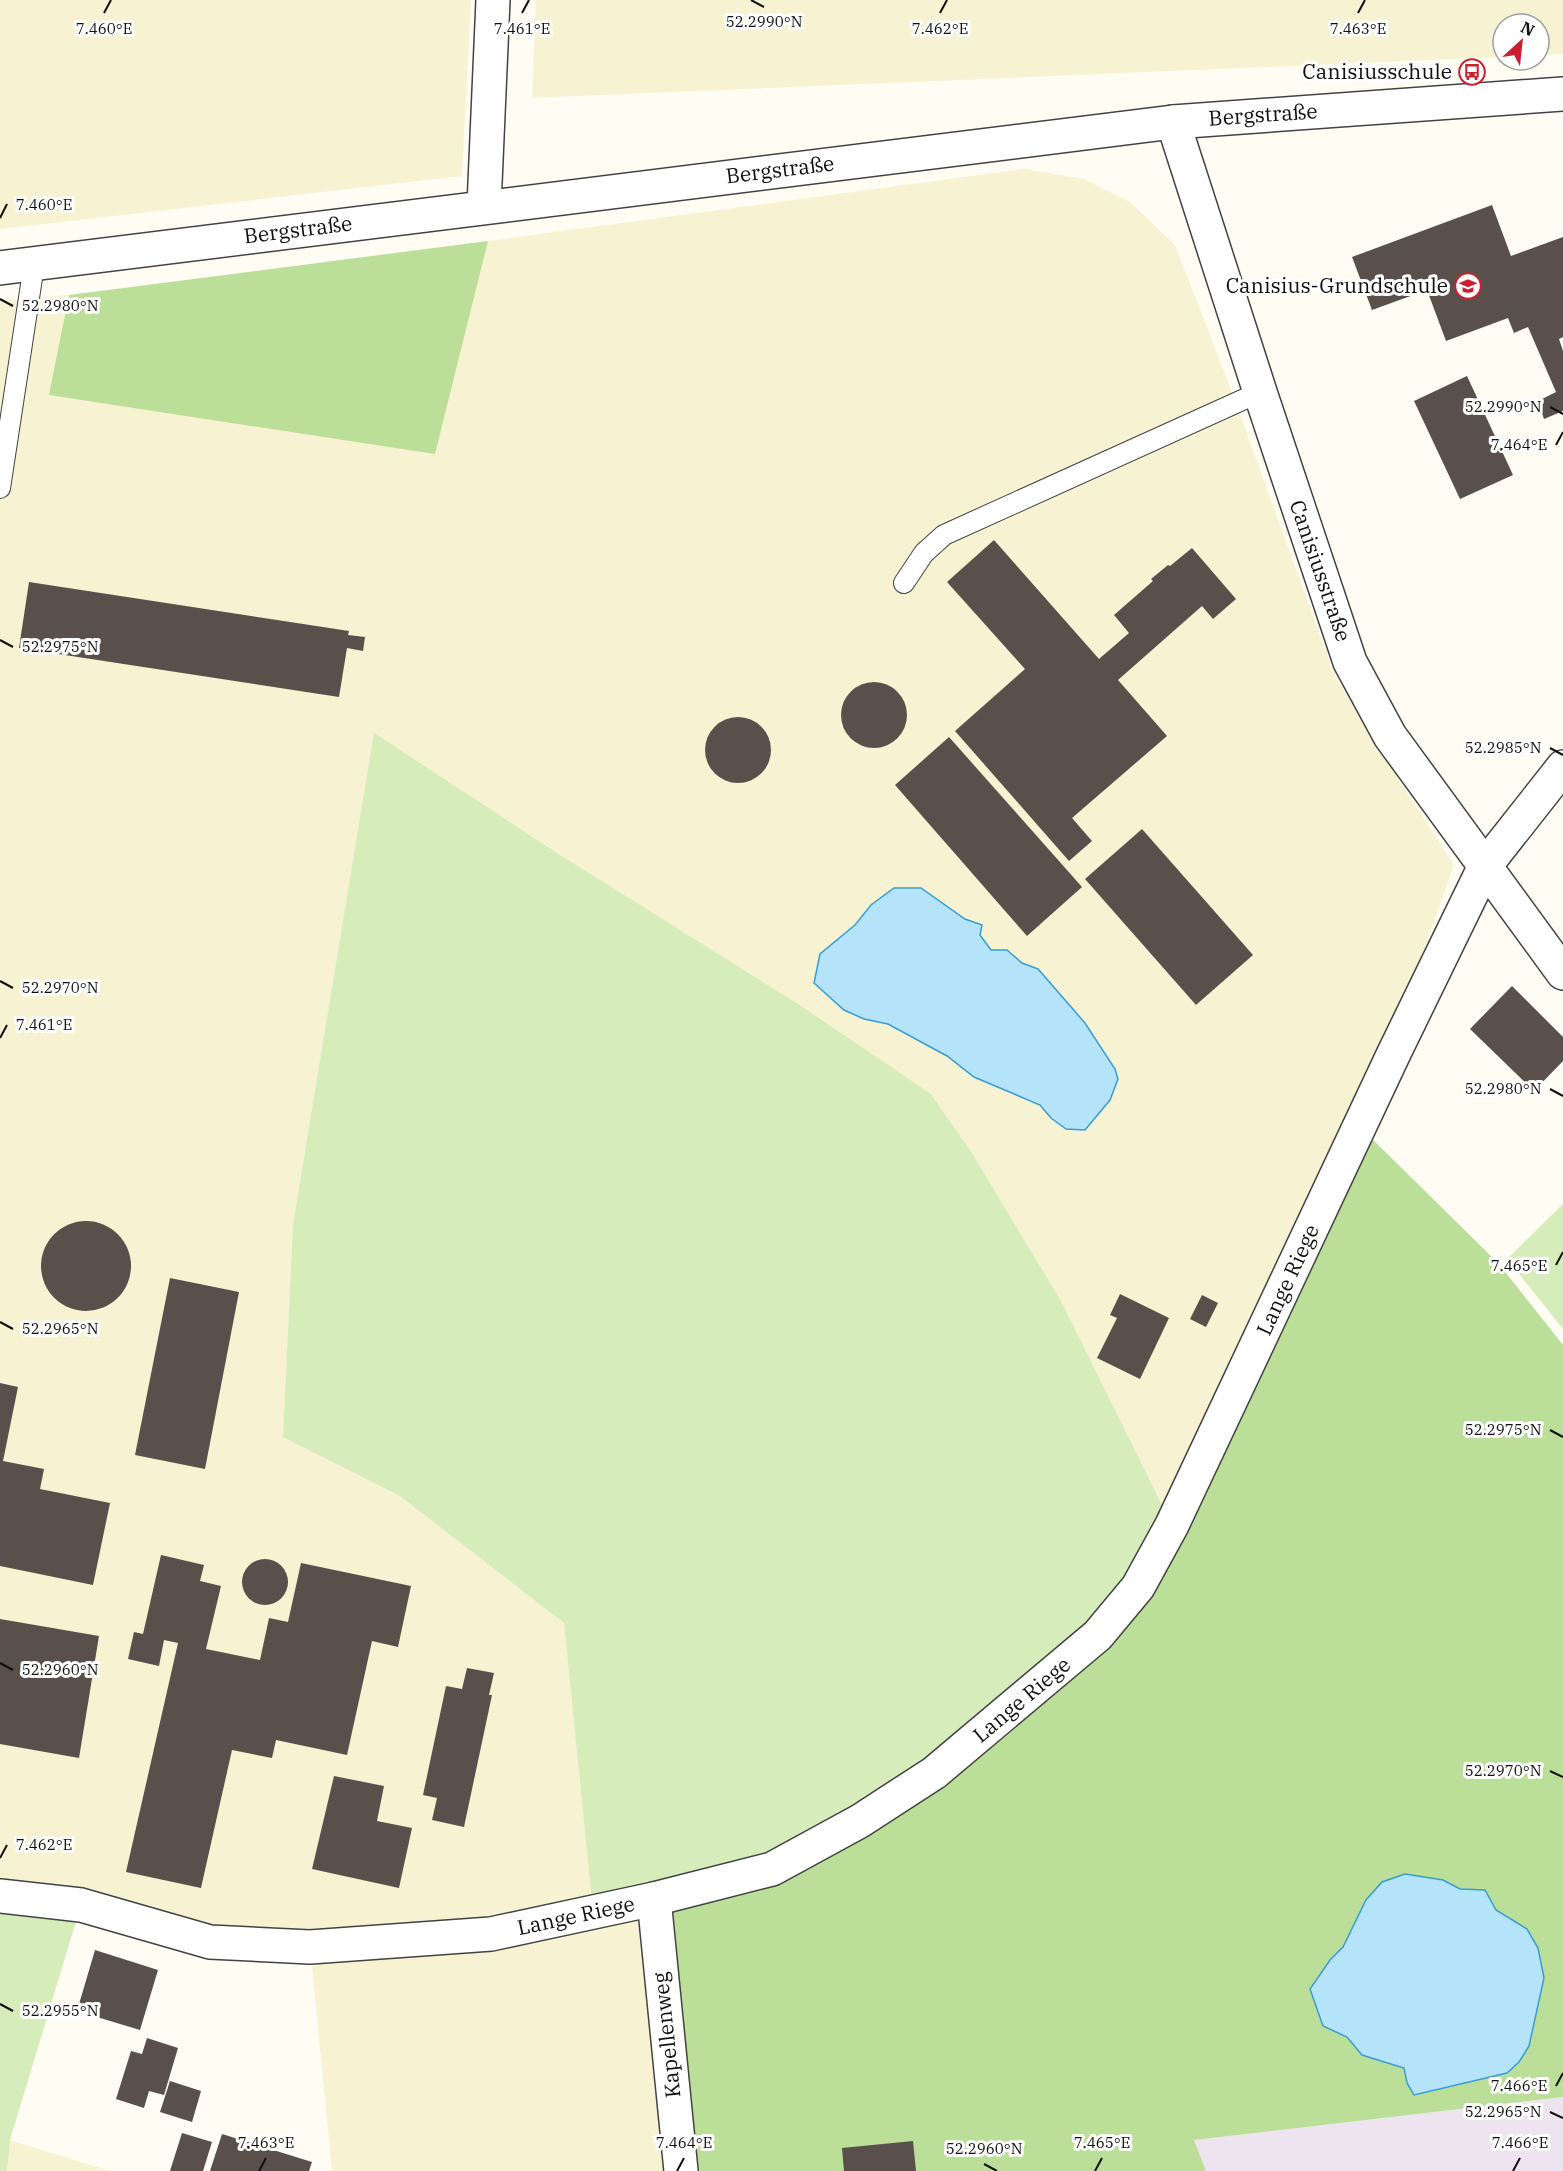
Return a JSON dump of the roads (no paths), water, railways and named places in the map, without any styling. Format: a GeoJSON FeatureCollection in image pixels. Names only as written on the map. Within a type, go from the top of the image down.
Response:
{"type":"FeatureCollection","features":[{"type":"Feature","properties":{"kind":"street"},"geometry":{"type":"LineString","coordinates":[[484,207],[493,0]]}},
{"type":"Feature","properties":{"kind":"street","name":"Bergstraße"},"geometry":{"type":"LineString","coordinates":[[0,268],[1173,122],[1563,94]]}},
{"type":"Feature","properties":{"kind":"street","name":"Canisiusstraße"},"geometry":{"type":"LineString","coordinates":[[1173,122],[1350,662],[1390,736],[1563,973]]}},
{"type":"Feature","properties":{"kind":"street","name":"Lange Riege"},"geometry":{"type":"LineString","coordinates":[[0,1896],[81,1905],[210,1942],[310,1947],[491,1934],[654,1899],[772,1869],[860,1821],[934,1773],[1098,1635],[1138,1587],[1172,1525],[1394,1053],[1485,866],[1563,767]]}},
{"type":"Feature","properties":{"kind":"street","name":"Kapellenweg"},"geometry":{"type":"LineString","coordinates":[[654,1899],[681,2171]]}},
{"type":"Feature","properties":{"kind":"lane"},"geometry":{"type":"LineString","coordinates":[[0,488],[34,265]]}},
{"type":"Feature","properties":{"kind":"lane"},"geometry":{"type":"LineString","coordinates":[[904,583],[924,553],[944,535],[1260,392]]}},
{"type":"Feature","properties":{"kind":"water"},"geometry":{"type":"Polygon","coordinates":[[[894,888],[921,888],[965,919],[982,925],[980,935],[991,950],[1007,950],[1022,963],[1038,969],[1085,1023],[1115,1069],[1118,1079],[1110,1100],[1085,1130],[1066,1129],[1051,1118],[1040,1105],[974,1077],[947,1056],[888,1024],[864,1019],[844,1010],[814,983],[820,954],[855,925],[871,905],[894,888]]]}},
{"type":"Feature","properties":{"kind":"water"},"geometry":{"type":"Polygon","coordinates":[[[1405,1874],[1443,1880],[1460,1889],[1485,1890],[1496,1910],[1527,1929],[1538,1948],[1544,1978],[1529,2046],[1519,2062],[1507,2073],[1414,2095],[1407,2083],[1404,2068],[1362,2055],[1347,2037],[1323,2026],[1310,1989],[1330,1960],[1343,1947],[1366,1900],[1382,1882],[1405,1874]]]}},
{"type":"Feature","properties":{"kind":"place","name":"Canisiusschule"},"geometry":{"type":"Point","coordinates":[1472,72]}},
{"type":"Feature","properties":{"kind":"place","name":"Canisius-Grundschule"},"geometry":{"type":"Point","coordinates":[1468,286]}}]}
